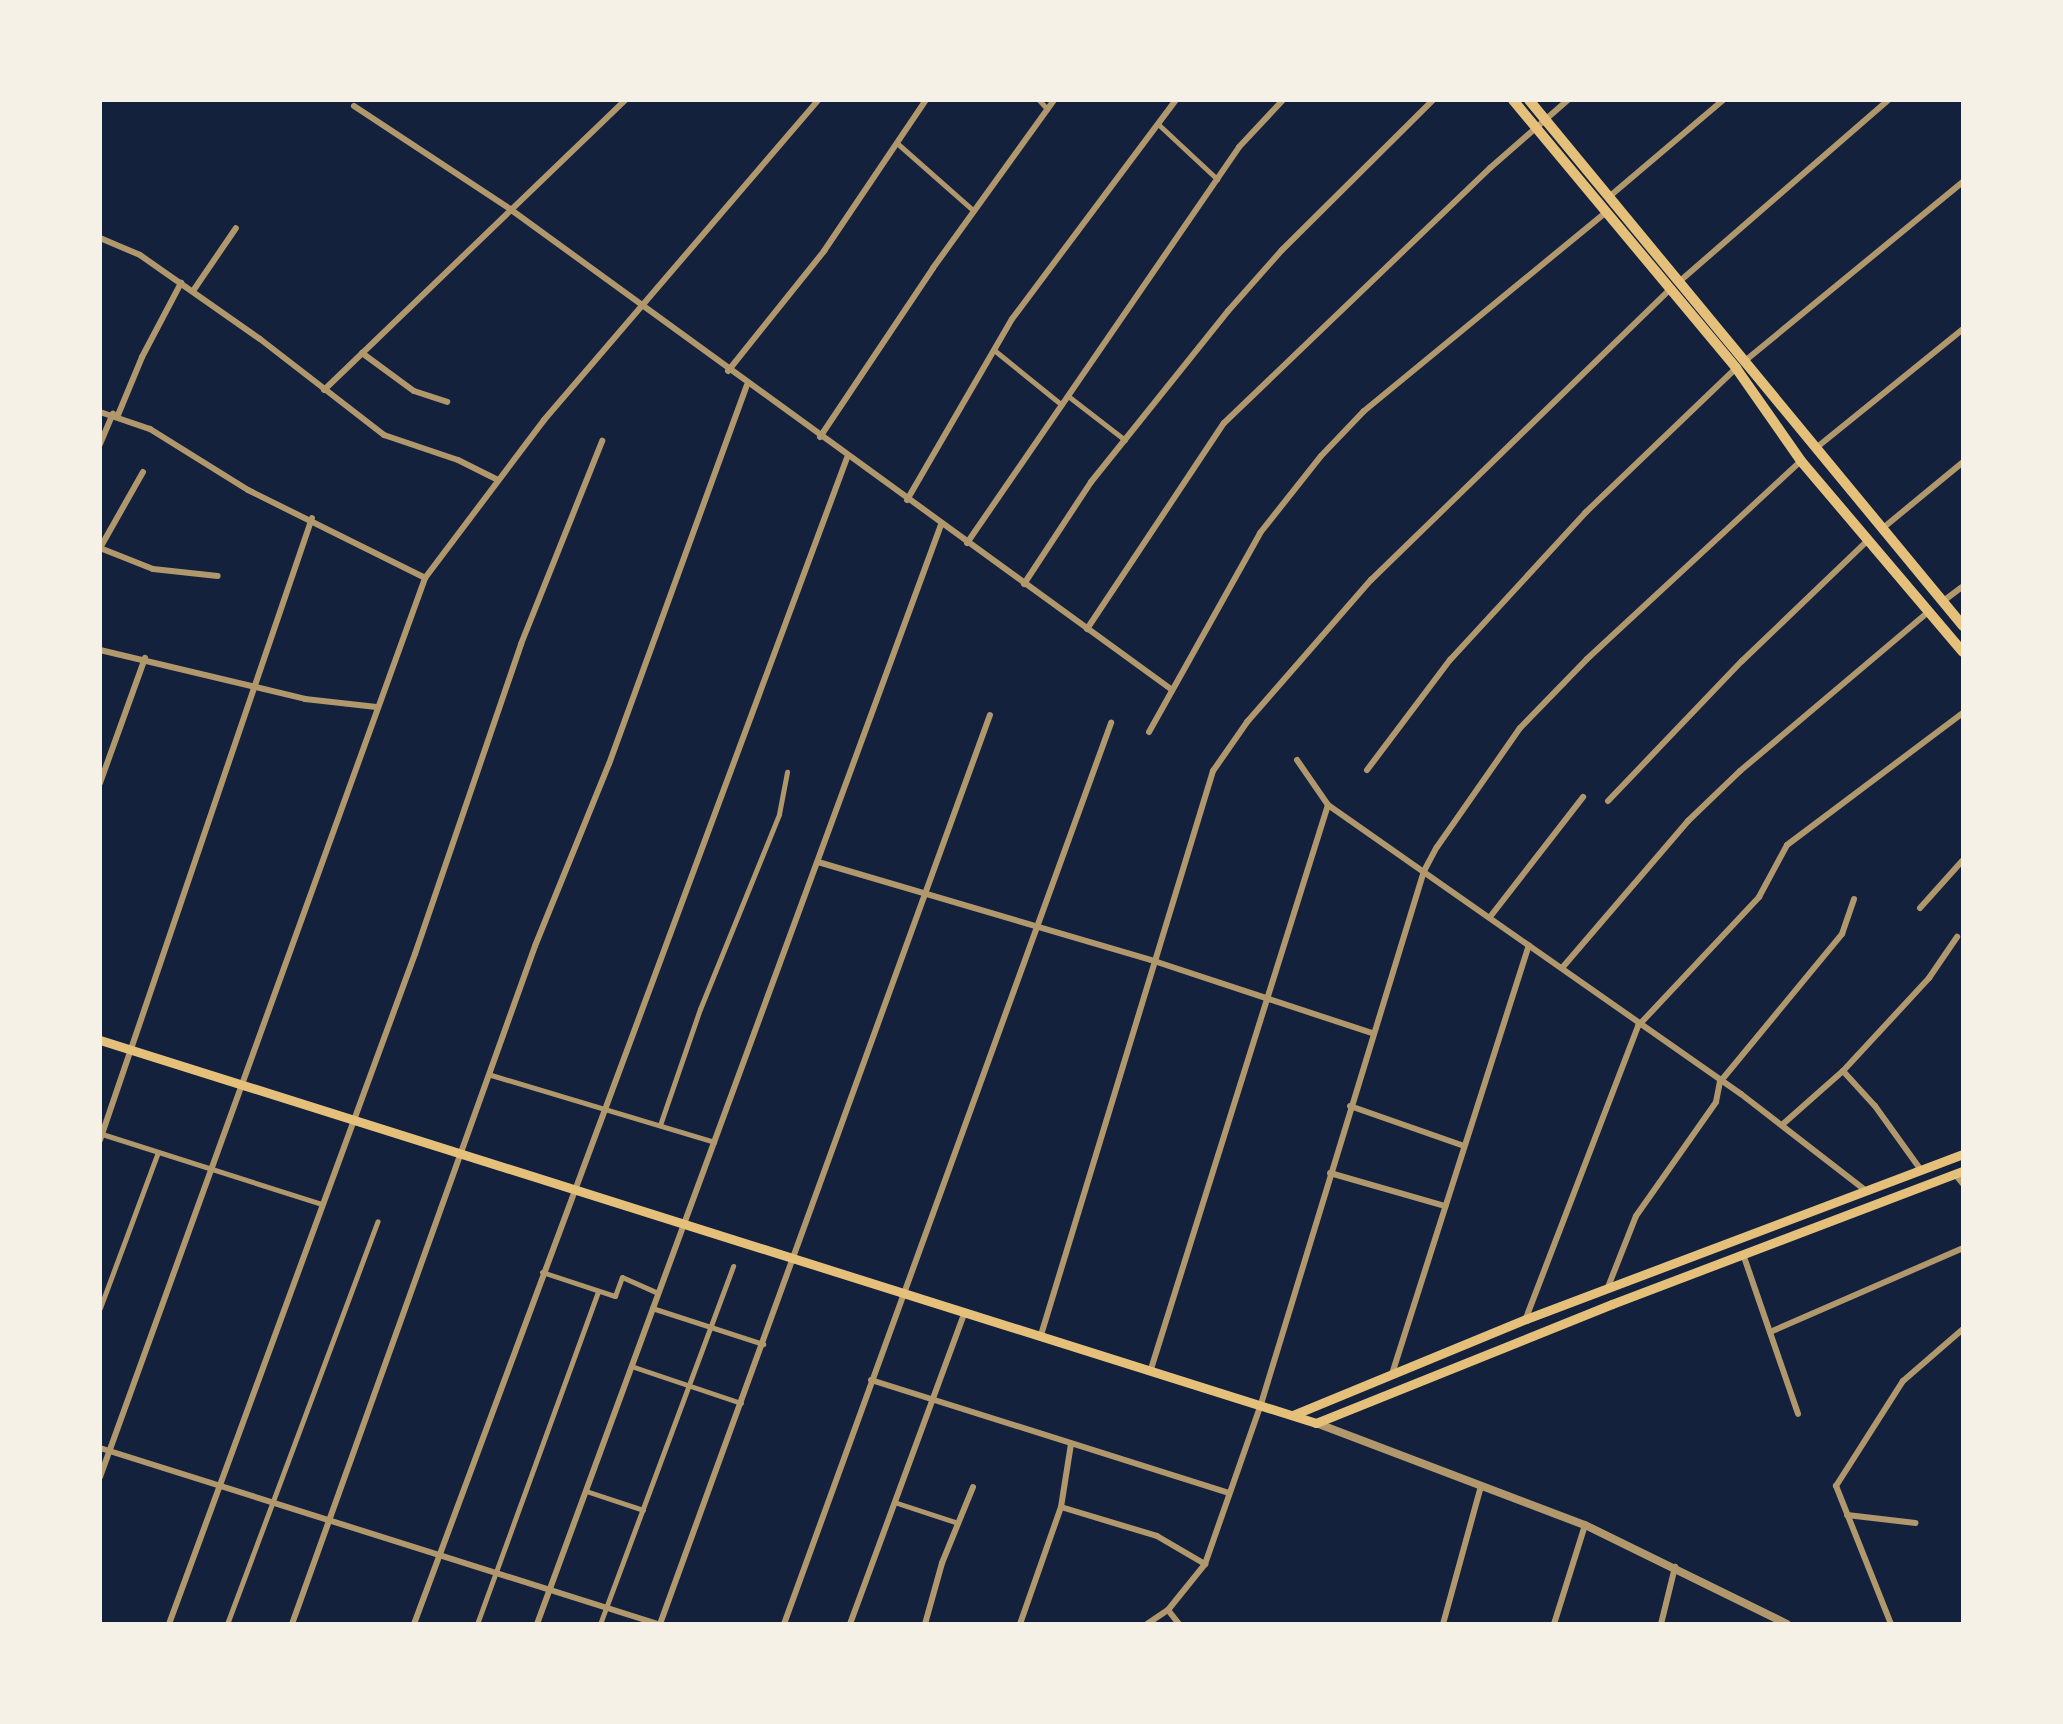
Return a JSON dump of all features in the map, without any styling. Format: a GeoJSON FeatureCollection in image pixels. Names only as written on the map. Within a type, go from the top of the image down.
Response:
{"type":"FeatureCollection","features":[{"type":"Feature","properties":{"kind":"main road"},"geometry":{"type":"LineString","coordinates":[[1514,100],[1610,196],[1680,281],[1741,364],[1801,460],[1963,652]]}},
{"type":"Feature","properties":{"kind":"main road"},"geometry":{"type":"LineString","coordinates":[[1529,100],[1540,123],[1606,212],[1670,290],[1741,364],[1963,626]]}},
{"type":"Feature","properties":{"kind":"main road"},"geometry":{"type":"LineString","coordinates":[[1801,460],[1815,449]]}},
{"type":"Feature","properties":{"kind":"main road"},"geometry":{"type":"LineString","coordinates":[[100,1040],[1316,1424],[1959,1172]]}},
{"type":"Feature","properties":{"kind":"main road"},"geometry":{"type":"LineString","coordinates":[[1293,1416],[1526,1319],[1963,1154]]}},
{"type":"Feature","properties":{"kind":"street"},"geometry":{"type":"LineString","coordinates":[[324,390],[625,100]]}},
{"type":"Feature","properties":{"kind":"street"},"geometry":{"type":"LineString","coordinates":[[100,1477],[425,578],[496,479],[818,100]]}},
{"type":"Feature","properties":{"kind":"street"},"geometry":{"type":"LineString","coordinates":[[728,371],[824,251],[926,100]]}},
{"type":"Feature","properties":{"kind":"street"},"geometry":{"type":"LineString","coordinates":[[1039,100],[1047,109]]}},
{"type":"Feature","properties":{"kind":"street"},"geometry":{"type":"LineString","coordinates":[[820,437],[1054,100]]}},
{"type":"Feature","properties":{"kind":"street"},"geometry":{"type":"LineString","coordinates":[[907,500],[993,349],[1176,100]]}},
{"type":"Feature","properties":{"kind":"street"},"geometry":{"type":"LineString","coordinates":[[967,543],[1217,179],[1282,100]]}},
{"type":"Feature","properties":{"kind":"street"},"geometry":{"type":"LineString","coordinates":[[1024,584],[1091,482],[1282,250],[1433,100]]}},
{"type":"Feature","properties":{"kind":"street"},"geometry":{"type":"LineString","coordinates":[[1087,629],[1224,423],[1568,100]]}},
{"type":"Feature","properties":{"kind":"street"},"geometry":{"type":"LineString","coordinates":[[1610,196],[1723,100]]}},
{"type":"Feature","properties":{"kind":"street"},"geometry":{"type":"LineString","coordinates":[[1680,281],[1888,100]]}},
{"type":"Feature","properties":{"kind":"street"},"geometry":{"type":"LineString","coordinates":[[354,106],[510,209],[847,458],[1171,689]]}},
{"type":"Feature","properties":{"kind":"street"},"geometry":{"type":"LineString","coordinates":[[1158,124],[1217,179]]}},
{"type":"Feature","properties":{"kind":"street"},"geometry":{"type":"LineString","coordinates":[[897,143],[974,211]]}},
{"type":"Feature","properties":{"kind":"street"},"geometry":{"type":"LineString","coordinates":[[1367,770],[1477,630],[1584,514],[1741,364],[1963,182]]}},
{"type":"Feature","properties":{"kind":"street"},"geometry":{"type":"LineString","coordinates":[[1149,732],[1260,533],[1322,456],[1364,412],[1606,212]]}},
{"type":"Feature","properties":{"kind":"street"},"geometry":{"type":"LineString","coordinates":[[193,291],[236,228]]}},
{"type":"Feature","properties":{"kind":"street"},"geometry":{"type":"LineString","coordinates":[[100,238],[140,255],[193,291],[384,435],[496,479]]}},
{"type":"Feature","properties":{"kind":"street"},"geometry":{"type":"LineString","coordinates":[[100,444],[181,283]]}},
{"type":"Feature","properties":{"kind":"street"},"geometry":{"type":"LineString","coordinates":[[1041,1335],[1213,771],[1246,722],[1371,580],[1670,290]]}},
{"type":"Feature","properties":{"kind":"street"},"geometry":{"type":"LineString","coordinates":[[1815,449],[1963,329]]}},
{"type":"Feature","properties":{"kind":"street"},"geometry":{"type":"LineString","coordinates":[[993,349],[1062,404]]}},
{"type":"Feature","properties":{"kind":"street"},"geometry":{"type":"LineString","coordinates":[[362,354],[414,390],[446,402]]}},
{"type":"Feature","properties":{"kind":"street"},"geometry":{"type":"LineString","coordinates":[[292,1624],[747,385]]}},
{"type":"Feature","properties":{"kind":"street"},"geometry":{"type":"LineString","coordinates":[[1068,396],[1125,440]]}},
{"type":"Feature","properties":{"kind":"street"},"geometry":{"type":"LineString","coordinates":[[100,412],[150,428],[248,490],[312,518],[425,578]]}},
{"type":"Feature","properties":{"kind":"street"},"geometry":{"type":"LineString","coordinates":[[168,1624],[484,759],[520,644],[602,441]]}},
{"type":"Feature","properties":{"kind":"street"},"geometry":{"type":"LineString","coordinates":[[414,1624],[847,458]]}},
{"type":"Feature","properties":{"kind":"street"},"geometry":{"type":"LineString","coordinates":[[1147,1624],[1168,1610],[1205,1564],[1261,1404],[1424,871],[1520,728],[1587,659],[1801,460]]}},
{"type":"Feature","properties":{"kind":"street"},"geometry":{"type":"LineString","coordinates":[[1882,529],[1963,462]]}},
{"type":"Feature","properties":{"kind":"street"},"geometry":{"type":"LineString","coordinates":[[143,472],[100,548],[153,569],[218,576]]}},
{"type":"Feature","properties":{"kind":"street"},"geometry":{"type":"LineString","coordinates":[[312,518],[101,1137],[322,1204]]}},
{"type":"Feature","properties":{"kind":"street"},"geometry":{"type":"LineString","coordinates":[[537,1624],[942,525]]}},
{"type":"Feature","properties":{"kind":"street"},"geometry":{"type":"LineString","coordinates":[[1608,800],[1742,661],[1869,540]]}},
{"type":"Feature","properties":{"kind":"street"},"geometry":{"type":"LineString","coordinates":[[1942,602],[1963,586]]}},
{"type":"Feature","properties":{"kind":"street"},"geometry":{"type":"LineString","coordinates":[[1562,968],[1688,821],[1740,771],[1928,612]]}},
{"type":"Feature","properties":{"kind":"street"},"geometry":{"type":"LineString","coordinates":[[100,650],[305,699],[377,707]]}},
{"type":"Feature","properties":{"kind":"street"},"geometry":{"type":"LineString","coordinates":[[100,783],[145,658]]}},
{"type":"Feature","properties":{"kind":"street"},"geometry":{"type":"LineString","coordinates":[[1526,1319],[1638,1026],[1758,897],[1788,844],[1963,713]]}},
{"type":"Feature","properties":{"kind":"street"},"geometry":{"type":"LineString","coordinates":[[100,1448],[659,1624],[990,715]]}},
{"type":"Feature","properties":{"kind":"street"},"geometry":{"type":"LineString","coordinates":[[784,1624],[1034,926],[1111,723]]}},
{"type":"Feature","properties":{"kind":"street"},"geometry":{"type":"LineString","coordinates":[[1297,760],[1328,805],[1783,1124],[1866,1191]]}},
{"type":"Feature","properties":{"kind":"street"},"geometry":{"type":"LineString","coordinates":[[660,1125],[700,1009],[778,814],[787,772]]}},
{"type":"Feature","properties":{"kind":"street"},"geometry":{"type":"LineString","coordinates":[[1490,917],[1583,797]]}},
{"type":"Feature","properties":{"kind":"street"},"geometry":{"type":"LineString","coordinates":[[1151,1369],[1328,805]]}},
{"type":"Feature","properties":{"kind":"street"},"geometry":{"type":"LineString","coordinates":[[1920,908],[1963,860]]}},
{"type":"Feature","properties":{"kind":"street"},"geometry":{"type":"LineString","coordinates":[[818,862],[1157,962],[1372,1032]]}},
{"type":"Feature","properties":{"kind":"street"},"geometry":{"type":"LineString","coordinates":[[1607,1288],[1636,1216],[1716,1102],[1720,1082],[1842,934],[1854,899]]}},
{"type":"Feature","properties":{"kind":"street"},"geometry":{"type":"LineString","coordinates":[[1783,1124],[1843,1071],[1929,978],[1957,937]]}},
{"type":"Feature","properties":{"kind":"street"},"geometry":{"type":"LineString","coordinates":[[1392,1374],[1529,945]]}},
{"type":"Feature","properties":{"kind":"street"},"geometry":{"type":"LineString","coordinates":[[1843,1071],[1876,1106],[1921,1170]]}},
{"type":"Feature","properties":{"kind":"street"},"geometry":{"type":"LineString","coordinates":[[491,1075],[714,1142]]}},
{"type":"Feature","properties":{"kind":"street"},"geometry":{"type":"LineString","coordinates":[[1350,1106],[1464,1146]]}},
{"type":"Feature","properties":{"kind":"street"},"geometry":{"type":"LineString","coordinates":[[100,1308],[158,1152]]}},
{"type":"Feature","properties":{"kind":"street"},"geometry":{"type":"LineString","coordinates":[[1959,1172],[1963,1184]]}},
{"type":"Feature","properties":{"kind":"street"},"geometry":{"type":"LineString","coordinates":[[1330,1173],[1445,1206]]}},
{"type":"Feature","properties":{"kind":"street"},"geometry":{"type":"LineString","coordinates":[[227,1624],[378,1222]]}},
{"type":"Feature","properties":{"kind":"street"},"geometry":{"type":"LineString","coordinates":[[1770,1332],[1963,1248]]}},
{"type":"Feature","properties":{"kind":"street"},"geometry":{"type":"LineString","coordinates":[[1743,1254],[1798,1414]]}},
{"type":"Feature","properties":{"kind":"street"},"geometry":{"type":"LineString","coordinates":[[600,1624],[732,1266]]}},
{"type":"Feature","properties":{"kind":"street"},"geometry":{"type":"LineString","coordinates":[[542,1272],[614,1296],[622,1277],[658,1293]]}},
{"type":"Feature","properties":{"kind":"street"},"geometry":{"type":"LineString","coordinates":[[477,1624],[598,1291]]}},
{"type":"Feature","properties":{"kind":"street"},"geometry":{"type":"LineString","coordinates":[[652,1308],[763,1344]]}},
{"type":"Feature","properties":{"kind":"street"},"geometry":{"type":"LineString","coordinates":[[850,1624],[892,1502],[966,1311]]}},
{"type":"Feature","properties":{"kind":"street"},"geometry":{"type":"LineString","coordinates":[[1891,1624],[1837,1492],[1838,1480],[1902,1381],[1963,1329]]}},
{"type":"Feature","properties":{"kind":"street"},"geometry":{"type":"LineString","coordinates":[[631,1366],[741,1403]]}},
{"type":"Feature","properties":{"kind":"street"},"geometry":{"type":"LineString","coordinates":[[872,1380],[1229,1493]]}},
{"type":"Feature","properties":{"kind":"street"},"geometry":{"type":"LineString","coordinates":[[1316,1424],[1585,1525],[1676,1566],[1788,1624]]}},
{"type":"Feature","properties":{"kind":"street"},"geometry":{"type":"LineString","coordinates":[[1020,1624],[1062,1507],[1071,1444]]}},
{"type":"Feature","properties":{"kind":"street"},"geometry":{"type":"LineString","coordinates":[[1443,1624],[1481,1486]]}},
{"type":"Feature","properties":{"kind":"street"},"geometry":{"type":"LineString","coordinates":[[925,1624],[973,1487]]}},
{"type":"Feature","properties":{"kind":"street"},"geometry":{"type":"LineString","coordinates":[[586,1490],[643,1510]]}},
{"type":"Feature","properties":{"kind":"street"},"geometry":{"type":"LineString","coordinates":[[892,1502],[958,1522]]}},
{"type":"Feature","properties":{"kind":"street"},"geometry":{"type":"LineString","coordinates":[[1062,1507],[1156,1536],[1205,1564]]}},
{"type":"Feature","properties":{"kind":"street"},"geometry":{"type":"LineString","coordinates":[[1846,1515],[1916,1523]]}},
{"type":"Feature","properties":{"kind":"street"},"geometry":{"type":"LineString","coordinates":[[1554,1624],[1585,1525]]}},
{"type":"Feature","properties":{"kind":"street"},"geometry":{"type":"LineString","coordinates":[[1661,1624],[1676,1566]]}},
{"type":"Feature","properties":{"kind":"street"},"geometry":{"type":"LineString","coordinates":[[1168,1610],[1179,1624]]}}]}
